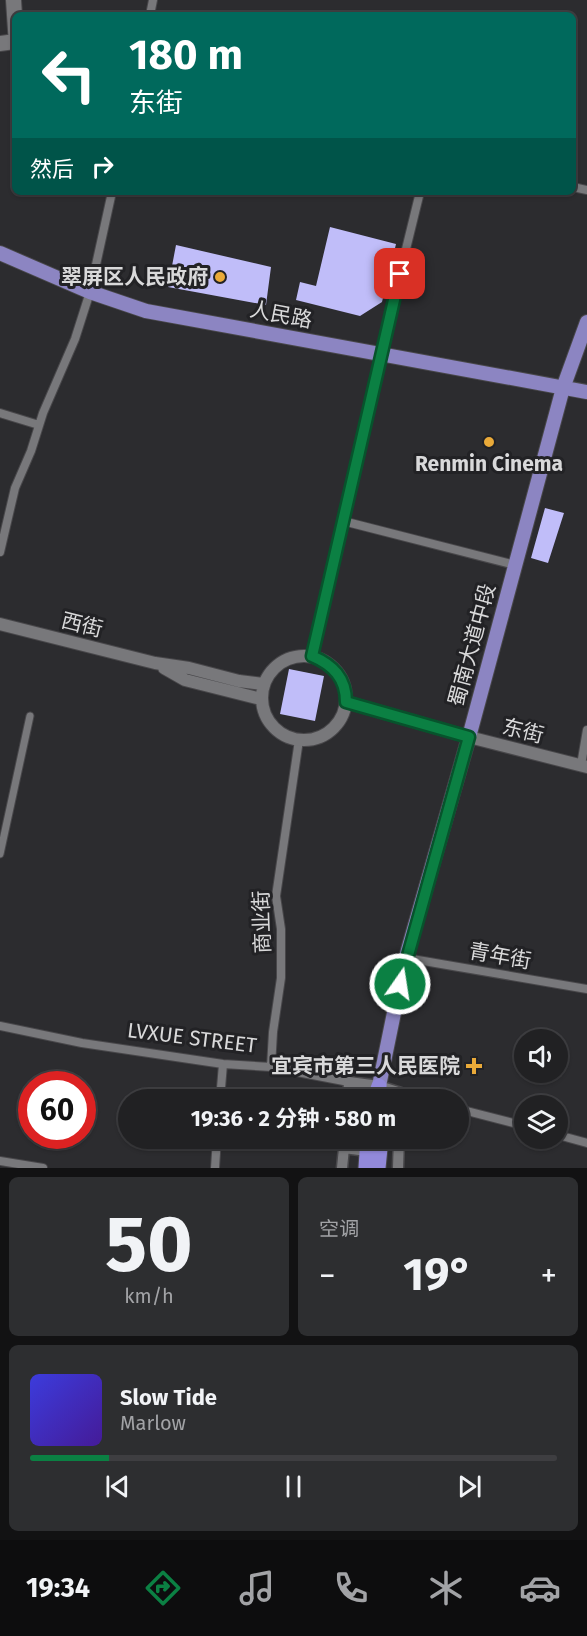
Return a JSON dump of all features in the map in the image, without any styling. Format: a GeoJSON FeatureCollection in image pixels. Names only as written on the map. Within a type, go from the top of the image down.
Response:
{"type":"FeatureCollection","features":[{"type":"Feature","properties":{"kind":"highway"},"geometry":{"type":"LineString","coordinates":[[366,1168],[368,1149]]}},
{"type":"Feature","properties":{"kind":"highway"},"geometry":{"type":"LineString","coordinates":[[378,1168],[380,1149]]}},
{"type":"Feature","properties":{"kind":"main road","name":"人民路"},"geometry":{"type":"LineString","coordinates":[[0,253],[90,292],[146,311],[380,356],[587,392]]}},
{"type":"Feature","properties":{"kind":"main road","name":"蜀南大道中段"},"geometry":{"type":"LineString","coordinates":[[379,1089],[406,958],[469,737],[563,388],[587,322]]}},
{"type":"Feature","properties":{"kind":"main road","name":"西街"},"geometry":{"type":"LineString","coordinates":[[0,624],[155,663],[263,684]]}},
{"type":"Feature","properties":{"kind":"main road"},"geometry":{"type":"LineString","coordinates":[[312,656],[326,662],[337,671],[342,680],[346,702],[343,714],[334,727],[323,736],[299,740],[284,735],[268,721],[261,699],[263,684],[275,666],[292,657],[312,656]]}},
{"type":"Feature","properties":{"kind":"main road","name":"西街"},"geometry":{"type":"LineString","coordinates":[[155,663],[185,680],[261,699]]}},
{"type":"Feature","properties":{"kind":"main road","name":"东街"},"geometry":{"type":"LineString","coordinates":[[346,702],[469,737],[584,766]]}},
{"type":"Feature","properties":{"kind":"street"},"geometry":{"type":"LineString","coordinates":[[10,0],[12,21]]}},
{"type":"Feature","properties":{"kind":"street"},"geometry":{"type":"LineString","coordinates":[[0,552],[15,488],[75,339],[90,292],[111,195]]}},
{"type":"Feature","properties":{"kind":"street"},"geometry":{"type":"LineString","coordinates":[[312,656],[419,195]]}},
{"type":"Feature","properties":{"kind":"street"},"geometry":{"type":"LineString","coordinates":[[0,413],[39,425]]}},
{"type":"Feature","properties":{"kind":"street"},"geometry":{"type":"LineString","coordinates":[[343,521],[515,565]]}},
{"type":"Feature","properties":{"kind":"street"},"geometry":{"type":"LineString","coordinates":[[0,854],[30,716]]}},
{"type":"Feature","properties":{"kind":"street"},"geometry":{"type":"LineString","coordinates":[[584,766],[587,730]]}},
{"type":"Feature","properties":{"kind":"street","name":"商业街"},"geometry":{"type":"LineString","coordinates":[[271,1067],[273,1032],[281,978],[281,929],[276,896],[299,740]]}},
{"type":"Feature","properties":{"kind":"street","name":"青年街"},"geometry":{"type":"LineString","coordinates":[[406,958],[587,989]]}},
{"type":"Feature","properties":{"kind":"street","name":"LVXUE STREET"},"geometry":{"type":"LineString","coordinates":[[0,1026],[82,1043],[224,1064],[271,1067],[349,1082],[365,1089]]}},
{"type":"Feature","properties":{"kind":"street"},"geometry":{"type":"LineString","coordinates":[[221,1089],[224,1064]]}},
{"type":"Feature","properties":{"kind":"street"},"geometry":{"type":"LineString","coordinates":[[349,1082],[349,1089]]}},
{"type":"Feature","properties":{"kind":"street"},"geometry":{"type":"LineString","coordinates":[[469,1111],[514,1123]]}},
{"type":"Feature","properties":{"kind":"street"},"geometry":{"type":"LineString","coordinates":[[568,1138],[587,1143]]}},
{"type":"Feature","properties":{"kind":"street"},"geometry":{"type":"LineString","coordinates":[[215,1168],[216,1149]]}},
{"type":"Feature","properties":{"kind":"street"},"geometry":{"type":"LineString","coordinates":[[342,1168],[344,1149]]}},
{"type":"Feature","properties":{"kind":"street"},"geometry":{"type":"LineString","coordinates":[[398,1168],[399,1149]]}},
{"type":"Feature","properties":{"kind":"street"},"geometry":{"type":"LineString","coordinates":[[0,1161],[42,1168]]}},
{"type":"Feature","properties":{"kind":"building"},"geometry":{"type":"Polygon","coordinates":[[[330,227],[396,244],[382,302],[360,316],[296,300],[300,282],[316,286],[330,227]]]}},
{"type":"Feature","properties":{"kind":"building","name":"翠屏区人民政府"},"geometry":{"type":"Polygon","coordinates":[[[176,245],[271,267],[266,305],[168,287],[176,245]]]}},
{"type":"Feature","properties":{"kind":"building"},"geometry":{"type":"Polygon","coordinates":[[[545,508],[564,513],[548,563],[531,558],[545,508]]]}},
{"type":"Feature","properties":{"kind":"building"},"geometry":{"type":"Polygon","coordinates":[[[289,669],[324,676],[315,721],[280,714],[289,669]]]}},
{"type":"Feature","properties":{"kind":"place","name":"翠屏区人民政府"},"geometry":{"type":"Point","coordinates":[220,277]}},
{"type":"Feature","properties":{"kind":"place","name":"Renmin Cinema"},"geometry":{"type":"Point","coordinates":[489,442]}},
{"type":"Feature","properties":{"kind":"place","name":"宜宾市第三人民医院"},"geometry":{"type":"Point","coordinates":[474,1066]}},
{"type":"Feature","properties":{"kind":"route"},"geometry":{"type":"LineString","coordinates":[[400,274],[312,656],[326,662],[337,671],[342,680],[346,702],[469,737],[400,984]]}}]}
